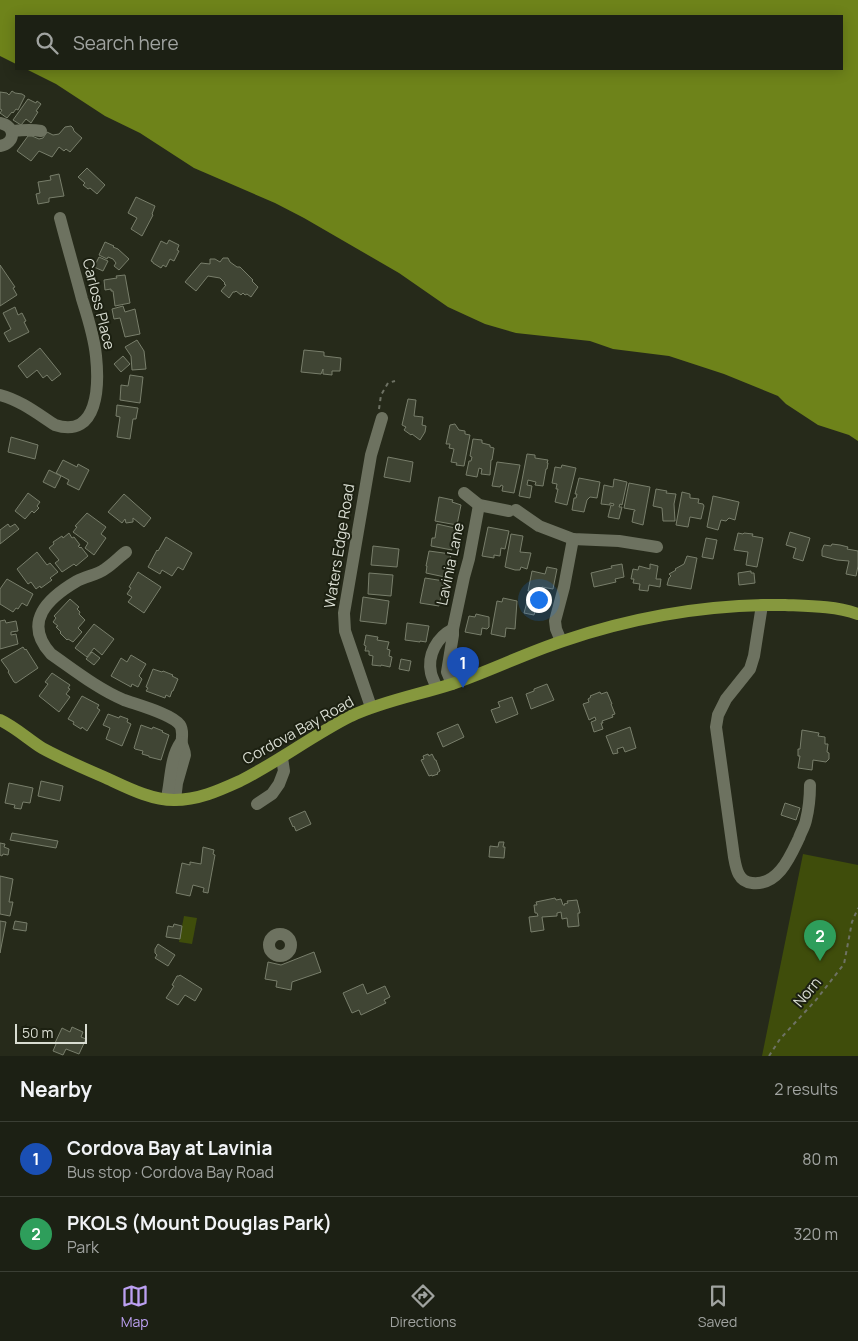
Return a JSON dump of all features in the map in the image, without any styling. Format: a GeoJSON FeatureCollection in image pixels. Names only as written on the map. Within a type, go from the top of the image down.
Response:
{"type":"FeatureCollection","features":[{"type":"Feature","properties":{"kind":"main road","name":"Cordova Bay Road"},"geometry":{"type":"LineString","coordinates":[[1,720],[40,747],[64,760],[147,795],[171,799],[188,799],[218,791],[282,758],[335,725],[371,707],[452,684],[561,641],[604,628],[671,614],[762,605],[812,606],[847,610],[858,614]]}},
{"type":"Feature","properties":{"kind":"street"},"geometry":{"type":"LineString","coordinates":[[0,123],[7,125],[12,132],[9,142],[0,146]]}},
{"type":"Feature","properties":{"kind":"street"},"geometry":{"type":"LineString","coordinates":[[12,132],[34,129],[41,131]]}},
{"type":"Feature","properties":{"kind":"street","name":"Carloss Place"},"geometry":{"type":"LineString","coordinates":[[0,395],[17,401],[55,425],[62,427],[74,427],[80,424],[90,414],[93,407],[97,385],[96,356],[60,218]]}},
{"type":"Feature","properties":{"kind":"street","name":"Waters Edge Road"},"geometry":{"type":"LineString","coordinates":[[371,707],[345,631],[344,613],[371,455],[382,418]]}},
{"type":"Feature","properties":{"kind":"street"},"geometry":{"type":"LineString","coordinates":[[464,494],[479,505],[513,511],[538,526],[573,538],[619,540],[657,547]]}},
{"type":"Feature","properties":{"kind":"street","name":"Lavinia Lane"},"geometry":{"type":"LineString","coordinates":[[452,684],[447,672],[453,629],[464,577],[470,559],[479,505]]}},
{"type":"Feature","properties":{"kind":"street"},"geometry":{"type":"LineString","coordinates":[[561,641],[556,629],[556,621],[573,538]]}},
{"type":"Feature","properties":{"kind":"street"},"geometry":{"type":"LineString","coordinates":[[126,552],[106,569],[76,582],[49,602],[42,611],[38,622],[38,630],[41,640],[51,654],[108,693],[172,718],[179,723],[182,730],[185,755],[171,799]]}},
{"type":"Feature","properties":{"kind":"street"},"geometry":{"type":"LineString","coordinates":[[762,605],[754,656],[750,669],[726,699],[718,715],[716,726],[737,872],[749,883],[764,882],[773,878],[791,856],[806,822],[810,799],[810,785]]}},
{"type":"Feature","properties":{"kind":"street"},"geometry":{"type":"LineString","coordinates":[[437,688],[431,673],[432,653],[444,634],[453,629]]}},
{"type":"Feature","properties":{"kind":"street"},"geometry":{"type":"LineString","coordinates":[[257,804],[272,794],[279,784],[284,771],[282,758]]}},
{"type":"Feature","properties":{"kind":"path"},"geometry":{"type":"LineString","coordinates":[[382,418],[378,414],[381,395],[388,383],[395,381]]}},
{"type":"Feature","properties":{"kind":"path","name":"Norn"},"geometry":{"type":"LineString","coordinates":[[769,1056],[780,1039],[816,1000],[844,964],[852,922],[858,908]]}},
{"type":"Feature","properties":{"kind":"shaded area"},"geometry":{"type":"Polygon","coordinates":[[[0,0],[858,0],[858,441],[849,435],[818,425],[786,404],[778,396],[724,374],[669,356],[613,349],[590,341],[516,333],[485,324],[448,307],[399,273],[304,218],[275,203],[194,168],[140,133],[105,116],[56,84],[28,70],[843,70],[843,15],[15,15],[15,64],[0,56],[0,0]]]}},
{"type":"Feature","properties":{"kind":"shaded area"},"geometry":{"type":"Polygon","coordinates":[[[803,854],[858,865],[858,1056],[762,1056],[803,854]]]}},
{"type":"Feature","properties":{"kind":"shaded area"},"geometry":{"type":"Polygon","coordinates":[[[184,916],[197,918],[192,944],[179,942],[184,916]]]}},
{"type":"Feature","properties":{"kind":"building"},"geometry":{"type":"Polygon","coordinates":[[[12,91],[25,96],[18,110],[16,109],[7,118],[0,113],[2,110],[0,109],[0,92],[9,95],[12,91]]]}},
{"type":"Feature","properties":{"kind":"building"},"geometry":{"type":"Polygon","coordinates":[[[28,99],[41,104],[31,123],[26,119],[21,125],[13,120],[28,99]]]}},
{"type":"Feature","properties":{"kind":"building"},"geometry":{"type":"Polygon","coordinates":[[[71,126],[82,138],[70,152],[66,149],[64,151],[59,147],[52,157],[39,151],[31,161],[17,151],[28,136],[39,139],[43,138],[47,132],[53,135],[59,134],[65,127],[71,126]]]}},
{"type":"Feature","properties":{"kind":"building"},"geometry":{"type":"Polygon","coordinates":[[[87,168],[105,185],[97,194],[83,185],[85,183],[78,177],[87,168]]]}},
{"type":"Feature","properties":{"kind":"building"},"geometry":{"type":"Polygon","coordinates":[[[59,174],[64,196],[49,198],[49,202],[38,204],[36,194],[40,193],[38,182],[51,180],[50,176],[59,174]]]}},
{"type":"Feature","properties":{"kind":"building"},"geometry":{"type":"Polygon","coordinates":[[[136,197],[155,206],[153,215],[142,236],[131,229],[137,218],[128,213],[136,197]]]}},
{"type":"Feature","properties":{"kind":"building"},"geometry":{"type":"Polygon","coordinates":[[[169,240],[179,245],[177,250],[179,251],[174,261],[170,259],[166,267],[163,265],[161,268],[151,261],[161,241],[167,244],[169,240]]]}},
{"type":"Feature","properties":{"kind":"building"},"geometry":{"type":"Polygon","coordinates":[[[105,242],[114,246],[129,259],[119,270],[114,266],[116,263],[113,259],[108,257],[107,259],[99,255],[105,242]]]}},
{"type":"Feature","properties":{"kind":"building"},"geometry":{"type":"Polygon","coordinates":[[[99,257],[108,261],[103,271],[94,267],[99,257]]]}},
{"type":"Feature","properties":{"kind":"building"},"geometry":{"type":"Polygon","coordinates":[[[223,258],[228,258],[230,262],[240,267],[253,280],[258,287],[251,297],[243,293],[241,295],[236,291],[229,298],[221,291],[226,285],[220,278],[208,276],[196,291],[185,282],[201,263],[210,264],[210,259],[220,262],[223,258]]]}},
{"type":"Feature","properties":{"kind":"building"},"geometry":{"type":"Polygon","coordinates":[[[0,265],[15,287],[13,288],[17,295],[0,306],[0,265]]]}},
{"type":"Feature","properties":{"kind":"building"},"geometry":{"type":"Polygon","coordinates":[[[125,275],[130,303],[115,306],[113,291],[111,289],[105,290],[104,280],[125,275]]]}},
{"type":"Feature","properties":{"kind":"building"},"geometry":{"type":"Polygon","coordinates":[[[123,306],[125,312],[135,309],[140,334],[125,337],[120,318],[114,319],[112,309],[123,306]]]}},
{"type":"Feature","properties":{"kind":"building"},"geometry":{"type":"Polygon","coordinates":[[[15,307],[18,315],[22,313],[29,332],[9,342],[4,333],[11,329],[3,313],[15,307]]]}},
{"type":"Feature","properties":{"kind":"building"},"geometry":{"type":"Polygon","coordinates":[[[137,340],[144,351],[146,369],[132,370],[131,356],[125,347],[137,340]]]}},
{"type":"Feature","properties":{"kind":"building"},"geometry":{"type":"Polygon","coordinates":[[[40,348],[61,374],[52,381],[47,375],[43,378],[37,370],[27,378],[18,366],[40,348]]]}},
{"type":"Feature","properties":{"kind":"building"},"geometry":{"type":"Polygon","coordinates":[[[304,350],[324,352],[324,356],[341,358],[340,371],[332,371],[332,375],[323,374],[323,369],[321,374],[301,372],[304,350]]]}},
{"type":"Feature","properties":{"kind":"building"},"geometry":{"type":"Polygon","coordinates":[[[123,356],[130,364],[121,372],[114,364],[123,356]]]}},
{"type":"Feature","properties":{"kind":"building"},"geometry":{"type":"Polygon","coordinates":[[[130,375],[143,377],[140,403],[120,400],[121,385],[128,386],[130,375]]]}},
{"type":"Feature","properties":{"kind":"building"},"geometry":{"type":"Polygon","coordinates":[[[408,399],[416,400],[414,416],[423,417],[422,425],[426,426],[420,440],[404,430],[406,427],[402,425],[408,399]]]}},
{"type":"Feature","properties":{"kind":"building"},"geometry":{"type":"Polygon","coordinates":[[[117,405],[138,408],[136,419],[133,419],[130,439],[117,437],[120,417],[116,416],[117,405]]]}},
{"type":"Feature","properties":{"kind":"building"},"geometry":{"type":"Polygon","coordinates":[[[455,424],[459,430],[465,431],[465,434],[470,435],[464,466],[451,462],[454,449],[449,448],[450,444],[446,444],[450,425],[455,424]]]}},
{"type":"Feature","properties":{"kind":"building"},"geometry":{"type":"Polygon","coordinates":[[[11,437],[38,445],[35,459],[8,452],[11,437]]]}},
{"type":"Feature","properties":{"kind":"building"},"geometry":{"type":"Polygon","coordinates":[[[473,439],[482,440],[482,443],[494,448],[490,475],[481,474],[482,469],[479,468],[477,477],[466,475],[469,461],[471,461],[472,457],[470,456],[473,439]]]}},
{"type":"Feature","properties":{"kind":"building"},"geometry":{"type":"Polygon","coordinates":[[[527,454],[535,455],[535,458],[548,460],[543,486],[535,485],[536,482],[528,480],[527,485],[532,486],[530,498],[519,496],[527,454]]]}},
{"type":"Feature","properties":{"kind":"building"},"geometry":{"type":"Polygon","coordinates":[[[388,457],[413,462],[410,482],[384,477],[388,457]]]}},
{"type":"Feature","properties":{"kind":"building"},"geometry":{"type":"Polygon","coordinates":[[[63,460],[77,467],[78,464],[89,470],[79,490],[67,484],[69,480],[56,473],[63,460]]]}},
{"type":"Feature","properties":{"kind":"building"},"geometry":{"type":"Polygon","coordinates":[[[497,462],[520,465],[514,493],[502,491],[503,486],[501,485],[500,487],[492,486],[497,462]]]}},
{"type":"Feature","properties":{"kind":"building"},"geometry":{"type":"Polygon","coordinates":[[[562,465],[576,468],[567,505],[555,502],[558,489],[556,489],[557,484],[552,483],[555,467],[561,468],[562,465]]]}},
{"type":"Feature","properties":{"kind":"building"},"geometry":{"type":"Polygon","coordinates":[[[49,470],[61,476],[55,488],[43,482],[49,470]]]}},
{"type":"Feature","properties":{"kind":"building"},"geometry":{"type":"Polygon","coordinates":[[[579,478],[600,482],[597,498],[590,497],[587,500],[584,512],[572,510],[579,478]]]}},
{"type":"Feature","properties":{"kind":"building"},"geometry":{"type":"Polygon","coordinates":[[[614,479],[627,482],[622,505],[620,504],[619,507],[622,507],[619,519],[608,517],[611,505],[613,506],[614,504],[601,504],[604,485],[613,487],[614,479]]]}},
{"type":"Feature","properties":{"kind":"building"},"geometry":{"type":"Polygon","coordinates":[[[629,483],[650,487],[643,525],[632,522],[635,510],[624,508],[629,483]]]}},
{"type":"Feature","properties":{"kind":"building"},"geometry":{"type":"Polygon","coordinates":[[[656,489],[676,494],[674,504],[675,521],[663,521],[662,508],[653,506],[656,489]]]}},
{"type":"Feature","properties":{"kind":"building"},"geometry":{"type":"Polygon","coordinates":[[[682,492],[690,494],[690,498],[699,499],[698,503],[704,506],[701,519],[690,517],[688,527],[676,525],[682,492]]]}},
{"type":"Feature","properties":{"kind":"building"},"geometry":{"type":"Polygon","coordinates":[[[28,493],[40,502],[37,506],[39,508],[34,513],[32,511],[25,519],[15,511],[28,493]]]}},
{"type":"Feature","properties":{"kind":"building"},"geometry":{"type":"Polygon","coordinates":[[[124,494],[151,518],[144,527],[133,518],[133,522],[126,523],[125,519],[122,523],[108,512],[124,494]]]}},
{"type":"Feature","properties":{"kind":"building"},"geometry":{"type":"Polygon","coordinates":[[[713,496],[739,502],[735,520],[729,518],[726,521],[721,520],[718,530],[707,527],[713,496]]]}},
{"type":"Feature","properties":{"kind":"building"},"geometry":{"type":"Polygon","coordinates":[[[439,497],[453,500],[452,502],[461,505],[457,525],[435,521],[439,497]]]}},
{"type":"Feature","properties":{"kind":"building"},"geometry":{"type":"Polygon","coordinates":[[[87,513],[106,527],[101,534],[106,538],[94,555],[85,548],[88,543],[73,532],[77,527],[75,526],[87,513]]]}},
{"type":"Feature","properties":{"kind":"building"},"geometry":{"type":"Polygon","coordinates":[[[8,524],[10,527],[15,524],[19,529],[0,544],[0,530],[8,524]]]}},
{"type":"Feature","properties":{"kind":"building"},"geometry":{"type":"Polygon","coordinates":[[[437,524],[455,528],[452,550],[431,546],[432,538],[435,538],[437,524]]]}},
{"type":"Feature","properties":{"kind":"building"},"geometry":{"type":"Polygon","coordinates":[[[488,527],[509,531],[505,549],[501,548],[500,556],[494,555],[494,558],[482,556],[488,527]]]}},
{"type":"Feature","properties":{"kind":"building"},"geometry":{"type":"Polygon","coordinates":[[[790,532],[810,538],[803,561],[793,558],[796,548],[786,545],[790,532]]]}},
{"type":"Feature","properties":{"kind":"building"},"geometry":{"type":"Polygon","coordinates":[[[69,533],[88,556],[76,566],[74,564],[62,572],[55,563],[59,560],[49,548],[54,544],[53,542],[69,533]]]}},
{"type":"Feature","properties":{"kind":"building"},"geometry":{"type":"Polygon","coordinates":[[[738,533],[753,534],[752,536],[763,538],[757,567],[746,565],[748,552],[734,550],[738,533]]]}},
{"type":"Feature","properties":{"kind":"building"},"geometry":{"type":"Polygon","coordinates":[[[511,534],[523,536],[520,552],[531,553],[527,569],[521,567],[520,570],[515,570],[505,567],[511,534]]]}},
{"type":"Feature","properties":{"kind":"building"},"geometry":{"type":"Polygon","coordinates":[[[166,537],[192,553],[183,570],[178,567],[172,576],[162,570],[160,574],[148,567],[166,537]]]}},
{"type":"Feature","properties":{"kind":"building"},"geometry":{"type":"Polygon","coordinates":[[[706,538],[717,540],[713,559],[702,557],[706,538]]]}},
{"type":"Feature","properties":{"kind":"building"},"geometry":{"type":"Polygon","coordinates":[[[832,544],[858,551],[856,576],[846,574],[849,561],[822,556],[824,545],[831,546],[832,544]]]}},
{"type":"Feature","properties":{"kind":"building"},"geometry":{"type":"Polygon","coordinates":[[[373,546],[399,549],[397,567],[371,565],[373,546]]]}},
{"type":"Feature","properties":{"kind":"building"},"geometry":{"type":"Polygon","coordinates":[[[429,551],[451,554],[449,565],[446,565],[445,577],[426,573],[429,551]]]}},
{"type":"Feature","properties":{"kind":"building"},"geometry":{"type":"Polygon","coordinates":[[[37,552],[47,565],[50,563],[58,572],[50,578],[52,580],[41,588],[40,586],[36,589],[31,582],[28,584],[17,569],[37,552]]]}},
{"type":"Feature","properties":{"kind":"building"},"geometry":{"type":"Polygon","coordinates":[[[687,556],[697,558],[691,589],[667,585],[671,576],[669,574],[684,564],[687,556]]]}},
{"type":"Feature","properties":{"kind":"building"},"geometry":{"type":"Polygon","coordinates":[[[622,564],[624,577],[615,579],[616,582],[594,587],[591,573],[622,564]]]}},
{"type":"Feature","properties":{"kind":"building"},"geometry":{"type":"Polygon","coordinates":[[[650,564],[658,566],[656,579],[661,579],[660,587],[649,585],[648,591],[639,590],[640,584],[633,583],[634,579],[631,579],[633,569],[638,570],[639,566],[650,569],[650,564]]]}},
{"type":"Feature","properties":{"kind":"building"},"geometry":{"type":"Polygon","coordinates":[[[547,567],[557,569],[553,589],[542,587],[541,593],[528,591],[532,571],[545,574],[547,567]]]}},
{"type":"Feature","properties":{"kind":"building"},"geometry":{"type":"Polygon","coordinates":[[[751,571],[751,573],[754,573],[755,583],[739,585],[738,573],[751,571]]]}},
{"type":"Feature","properties":{"kind":"building"},"geometry":{"type":"Polygon","coordinates":[[[138,572],[161,587],[144,613],[128,602],[132,597],[127,594],[131,588],[129,587],[138,572]]]}},
{"type":"Feature","properties":{"kind":"building"},"geometry":{"type":"Polygon","coordinates":[[[369,573],[393,575],[391,596],[368,594],[369,573]]]}},
{"type":"Feature","properties":{"kind":"building"},"geometry":{"type":"Polygon","coordinates":[[[425,578],[444,581],[439,606],[420,603],[425,578]]]}},
{"type":"Feature","properties":{"kind":"building"},"geometry":{"type":"Polygon","coordinates":[[[7,579],[33,594],[27,606],[22,603],[13,612],[0,604],[0,589],[7,579]]]}},
{"type":"Feature","properties":{"kind":"building"},"geometry":{"type":"Polygon","coordinates":[[[363,597],[389,601],[386,624],[360,621],[363,597]]]}},
{"type":"Feature","properties":{"kind":"building"},"geometry":{"type":"Polygon","coordinates":[[[503,598],[517,601],[515,629],[506,628],[505,637],[491,634],[497,601],[502,602],[503,598]]]}},
{"type":"Feature","properties":{"kind":"building"},"geometry":{"type":"Polygon","coordinates":[[[70,599],[79,607],[77,609],[80,612],[79,614],[85,620],[78,628],[82,632],[73,642],[67,640],[60,633],[56,627],[58,626],[53,622],[56,618],[54,616],[70,599]]]}},
{"type":"Feature","properties":{"kind":"building"},"geometry":{"type":"Polygon","coordinates":[[[527,602],[537,604],[534,615],[524,613],[527,602]]]}},
{"type":"Feature","properties":{"kind":"building"},"geometry":{"type":"Polygon","coordinates":[[[476,614],[489,617],[489,627],[487,629],[482,628],[481,635],[465,632],[469,616],[475,617],[476,614]]]}},
{"type":"Feature","properties":{"kind":"building"},"geometry":{"type":"Polygon","coordinates":[[[5,620],[6,623],[16,621],[18,631],[11,632],[11,635],[16,634],[18,644],[0,649],[0,621],[5,620]]]}},
{"type":"Feature","properties":{"kind":"building"},"geometry":{"type":"Polygon","coordinates":[[[407,623],[429,626],[426,642],[405,640],[407,623]]]}},
{"type":"Feature","properties":{"kind":"building"},"geometry":{"type":"Polygon","coordinates":[[[94,624],[114,639],[102,655],[94,648],[87,657],[75,648],[94,624]]]}},
{"type":"Feature","properties":{"kind":"building"},"geometry":{"type":"Polygon","coordinates":[[[366,635],[378,637],[377,640],[389,642],[387,649],[390,650],[389,656],[392,657],[390,667],[372,665],[373,656],[369,655],[369,651],[365,651],[366,635]]]}},
{"type":"Feature","properties":{"kind":"building"},"geometry":{"type":"Polygon","coordinates":[[[23,647],[38,668],[16,683],[1,660],[23,647]]]}},
{"type":"Feature","properties":{"kind":"building"},"geometry":{"type":"Polygon","coordinates":[[[92,652],[100,658],[94,665],[86,659],[92,652]]]}},
{"type":"Feature","properties":{"kind":"building"},"geometry":{"type":"Polygon","coordinates":[[[131,655],[146,664],[139,676],[142,679],[138,687],[132,684],[131,687],[111,676],[121,658],[127,662],[131,655]]]}},
{"type":"Feature","properties":{"kind":"building"},"geometry":{"type":"Polygon","coordinates":[[[401,659],[411,661],[409,671],[399,669],[401,659]]]}},
{"type":"Feature","properties":{"kind":"building"},"geometry":{"type":"Polygon","coordinates":[[[153,669],[173,675],[178,679],[170,697],[166,695],[165,698],[146,691],[153,669]]]}},
{"type":"Feature","properties":{"kind":"building"},"geometry":{"type":"Polygon","coordinates":[[[52,673],[70,685],[68,688],[70,689],[66,694],[70,697],[59,712],[39,696],[48,684],[45,682],[52,673]]]}},
{"type":"Feature","properties":{"kind":"building"},"geometry":{"type":"Polygon","coordinates":[[[547,684],[554,700],[531,709],[526,694],[547,684]]]}},
{"type":"Feature","properties":{"kind":"building"},"geometry":{"type":"Polygon","coordinates":[[[600,692],[601,694],[607,692],[615,714],[612,715],[613,717],[602,721],[603,729],[594,732],[591,722],[596,720],[595,717],[589,720],[583,704],[589,702],[590,696],[600,692]]]}},
{"type":"Feature","properties":{"kind":"building"},"geometry":{"type":"Polygon","coordinates":[[[82,696],[99,705],[97,708],[100,710],[87,731],[73,724],[74,722],[68,719],[82,696]]]}},
{"type":"Feature","properties":{"kind":"building"},"geometry":{"type":"Polygon","coordinates":[[[512,697],[518,714],[496,723],[491,710],[500,707],[498,702],[512,697]]]}},
{"type":"Feature","properties":{"kind":"building"},"geometry":{"type":"Polygon","coordinates":[[[108,714],[128,719],[127,722],[131,724],[122,746],[106,739],[110,728],[103,725],[108,714]]]}},
{"type":"Feature","properties":{"kind":"building"},"geometry":{"type":"Polygon","coordinates":[[[458,724],[464,737],[443,747],[437,733],[458,724]]]}},
{"type":"Feature","properties":{"kind":"building"},"geometry":{"type":"Polygon","coordinates":[[[141,725],[152,729],[153,727],[169,735],[161,760],[142,754],[143,751],[134,748],[141,725]]]}},
{"type":"Feature","properties":{"kind":"building"},"geometry":{"type":"Polygon","coordinates":[[[630,727],[636,748],[625,752],[623,747],[617,749],[618,753],[613,754],[606,736],[630,727]]]}},
{"type":"Feature","properties":{"kind":"building"},"geometry":{"type":"Polygon","coordinates":[[[802,730],[819,733],[818,736],[825,737],[825,744],[828,744],[827,752],[829,753],[829,759],[826,762],[813,760],[812,770],[798,768],[800,756],[798,756],[798,749],[800,749],[802,730]]]}},
{"type":"Feature","properties":{"kind":"building"},"geometry":{"type":"Polygon","coordinates":[[[428,754],[429,756],[432,754],[440,771],[432,776],[429,776],[421,760],[424,759],[423,756],[428,754]]]}},
{"type":"Feature","properties":{"kind":"building"},"geometry":{"type":"Polygon","coordinates":[[[41,781],[63,786],[60,801],[38,796],[41,781]]]}},
{"type":"Feature","properties":{"kind":"building"},"geometry":{"type":"Polygon","coordinates":[[[9,783],[33,788],[30,803],[23,802],[21,809],[14,808],[15,805],[5,803],[9,783]]]}},
{"type":"Feature","properties":{"kind":"building"},"geometry":{"type":"Polygon","coordinates":[[[785,803],[800,808],[796,820],[781,815],[785,803]]]}},
{"type":"Feature","properties":{"kind":"building"},"geometry":{"type":"Polygon","coordinates":[[[305,811],[311,824],[296,831],[289,818],[305,811]]]}},
{"type":"Feature","properties":{"kind":"building"},"geometry":{"type":"Polygon","coordinates":[[[12,833],[58,841],[56,848],[10,840],[12,833]]]}},
{"type":"Feature","properties":{"kind":"building"},"geometry":{"type":"Polygon","coordinates":[[[499,842],[504,842],[504,858],[489,857],[490,846],[498,847],[499,842]]]}},
{"type":"Feature","properties":{"kind":"building"},"geometry":{"type":"Polygon","coordinates":[[[0,843],[5,844],[4,847],[9,849],[8,855],[0,855],[0,843]]]}},
{"type":"Feature","properties":{"kind":"building"},"geometry":{"type":"Polygon","coordinates":[[[203,847],[214,850],[213,854],[215,855],[208,893],[203,892],[204,888],[193,885],[190,896],[176,893],[182,863],[190,865],[190,862],[201,864],[203,847]]]}},
{"type":"Feature","properties":{"kind":"building"},"geometry":{"type":"Polygon","coordinates":[[[0,876],[13,879],[9,902],[13,902],[10,916],[0,914],[0,876]]]}},
{"type":"Feature","properties":{"kind":"building"},"geometry":{"type":"Polygon","coordinates":[[[555,898],[556,900],[561,899],[563,905],[568,903],[567,901],[577,900],[580,913],[578,913],[579,926],[568,927],[567,918],[562,919],[561,912],[557,913],[557,916],[542,917],[544,930],[531,932],[529,917],[538,916],[535,913],[534,905],[537,905],[536,902],[555,898]]]}},
{"type":"Feature","properties":{"kind":"building"},"geometry":{"type":"Polygon","coordinates":[[[0,921],[6,922],[0,953],[0,921]]]}},
{"type":"Feature","properties":{"kind":"building"},"geometry":{"type":"Polygon","coordinates":[[[15,921],[27,923],[26,931],[13,929],[15,921]]]}},
{"type":"Feature","properties":{"kind":"building"},"geometry":{"type":"Polygon","coordinates":[[[174,924],[182,926],[180,939],[166,937],[168,926],[173,927],[174,924]]]}},
{"type":"Feature","properties":{"kind":"building"},"geometry":{"type":"Polygon","coordinates":[[[158,944],[175,955],[168,966],[155,958],[157,955],[155,949],[158,944]]]}},
{"type":"Feature","properties":{"kind":"building"},"geometry":{"type":"Polygon","coordinates":[[[314,952],[321,972],[292,982],[291,990],[276,987],[277,981],[265,979],[268,962],[281,965],[314,952]]]}},
{"type":"Feature","properties":{"kind":"building"},"geometry":{"type":"Polygon","coordinates":[[[180,975],[202,989],[195,1001],[185,995],[178,1005],[166,998],[174,986],[172,985],[177,976],[180,975]]]}},
{"type":"Feature","properties":{"kind":"building"},"geometry":{"type":"Polygon","coordinates":[[[363,984],[367,994],[385,986],[390,997],[384,1000],[386,1003],[361,1015],[359,1010],[352,1013],[343,993],[363,984]]]}},
{"type":"Feature","properties":{"kind":"building"},"geometry":{"type":"Polygon","coordinates":[[[72,1027],[83,1032],[81,1037],[86,1039],[79,1054],[66,1049],[63,1055],[53,1051],[62,1028],[70,1032],[72,1027]]]}},
{"type":"Feature","properties":{"kind":"place","name":"Cordova Bay at Lavinia"},"geometry":{"type":"Point","coordinates":[463,688]}},
{"type":"Feature","properties":{"kind":"place","name":"PKOLS (Mount Douglas Park)"},"geometry":{"type":"Point","coordinates":[820,961]}}]}
